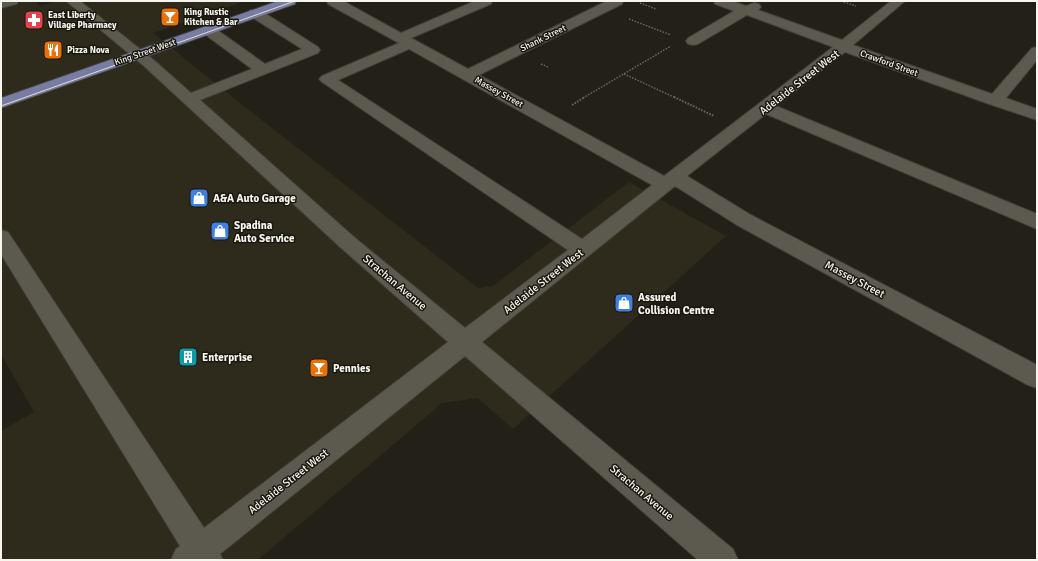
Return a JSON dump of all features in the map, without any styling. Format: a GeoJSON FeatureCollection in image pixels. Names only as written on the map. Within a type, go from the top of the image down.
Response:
{"type":"FeatureCollection","features":[{"type":"Feature","properties":{"kind":"main road","name":"King Street West"},"geometry":{"type":"LineString","coordinates":[[1,103],[290,1]]}},
{"type":"Feature","properties":{"kind":"street"},"geometry":{"type":"LineString","coordinates":[[1,4],[12,1]]}},
{"type":"Feature","properties":{"kind":"street","name":"Strachan Avenue"},"geometry":{"type":"LineString","coordinates":[[72,1],[138,54],[347,242],[722,560]]}},
{"type":"Feature","properties":{"kind":"street","name":"Massey Street"},"geometry":{"type":"LineString","coordinates":[[333,1],[468,75],[744,220],[1037,377]]}},
{"type":"Feature","properties":{"kind":"street"},"geometry":{"type":"LineString","coordinates":[[486,1],[327,79],[584,250]]}},
{"type":"Feature","properties":{"kind":"street","name":"Shank Street"},"geometry":{"type":"LineString","coordinates":[[468,75],[617,1]]}},
{"type":"Feature","properties":{"kind":"street","name":"Crawford Street"},"geometry":{"type":"LineString","coordinates":[[720,1],[1037,115]]}},
{"type":"Feature","properties":{"kind":"street"},"geometry":{"type":"LineString","coordinates":[[693,41],[735,15],[764,1]]}},
{"type":"Feature","properties":{"kind":"street","name":"Adelaide Street West"},"geometry":{"type":"LineString","coordinates":[[198,556],[466,342],[844,46],[899,1]]}},
{"type":"Feature","properties":{"kind":"street"},"geometry":{"type":"LineString","coordinates":[[189,99],[313,50],[255,13]]}},
{"type":"Feature","properties":{"kind":"street"},"geometry":{"type":"LineString","coordinates":[[208,30],[264,70]]}},
{"type":"Feature","properties":{"kind":"street"},"geometry":{"type":"LineString","coordinates":[[995,100],[1037,51]]}},
{"type":"Feature","properties":{"kind":"street"},"geometry":{"type":"LineString","coordinates":[[765,108],[1037,222]]}},
{"type":"Feature","properties":{"kind":"street"},"geometry":{"type":"LineString","coordinates":[[1,236],[198,556]]}},
{"type":"Feature","properties":{"kind":"path"},"geometry":{"type":"LineString","coordinates":[[842,1],[861,7]]}},
{"type":"Feature","properties":{"kind":"path"},"geometry":{"type":"LineString","coordinates":[[638,2],[656,9]]}},
{"type":"Feature","properties":{"kind":"path"},"geometry":{"type":"LineString","coordinates":[[582,99],[675,44]]}},
{"type":"Feature","properties":{"kind":"path"},"geometry":{"type":"LineString","coordinates":[[624,74],[716,117]]}},
{"type":"Feature","properties":{"kind":"shaded area"},"geometry":{"type":"Polygon","coordinates":[[[1,1],[34,1],[40,6],[58,1],[245,1],[153,33],[245,107],[478,288],[493,286],[629,182],[726,236],[513,429],[478,398],[442,403],[258,560],[1,560],[1,431],[34,412],[1,354],[1,1]]]}},
{"type":"Feature","properties":{"kind":"tram line"},"geometry":{"type":"LineString","coordinates":[[1,106],[295,1]]}},
{"type":"Feature","properties":{"kind":"place","name":"King Rustic Kitchen & Bar"},"geometry":{"type":"Point","coordinates":[170,17]}},
{"type":"Feature","properties":{"kind":"place","name":"East Liberty Village Pharmacy"},"geometry":{"type":"Point","coordinates":[34,20]}},
{"type":"Feature","properties":{"kind":"place","name":"Pizza Nova"},"geometry":{"type":"Point","coordinates":[53,50]}},
{"type":"Feature","properties":{"kind":"place","name":"A&A Auto Garage"},"geometry":{"type":"Point","coordinates":[199,198]}},
{"type":"Feature","properties":{"kind":"place","name":"Spadina Auto Service"},"geometry":{"type":"Point","coordinates":[220,231]}},
{"type":"Feature","properties":{"kind":"place","name":"Assured Collision Centre"},"geometry":{"type":"Point","coordinates":[624,303]}},
{"type":"Feature","properties":{"kind":"place","name":"Enterprise"},"geometry":{"type":"Point","coordinates":[188,357]}},
{"type":"Feature","properties":{"kind":"place","name":"Pennies"},"geometry":{"type":"Point","coordinates":[319,368]}}]}
